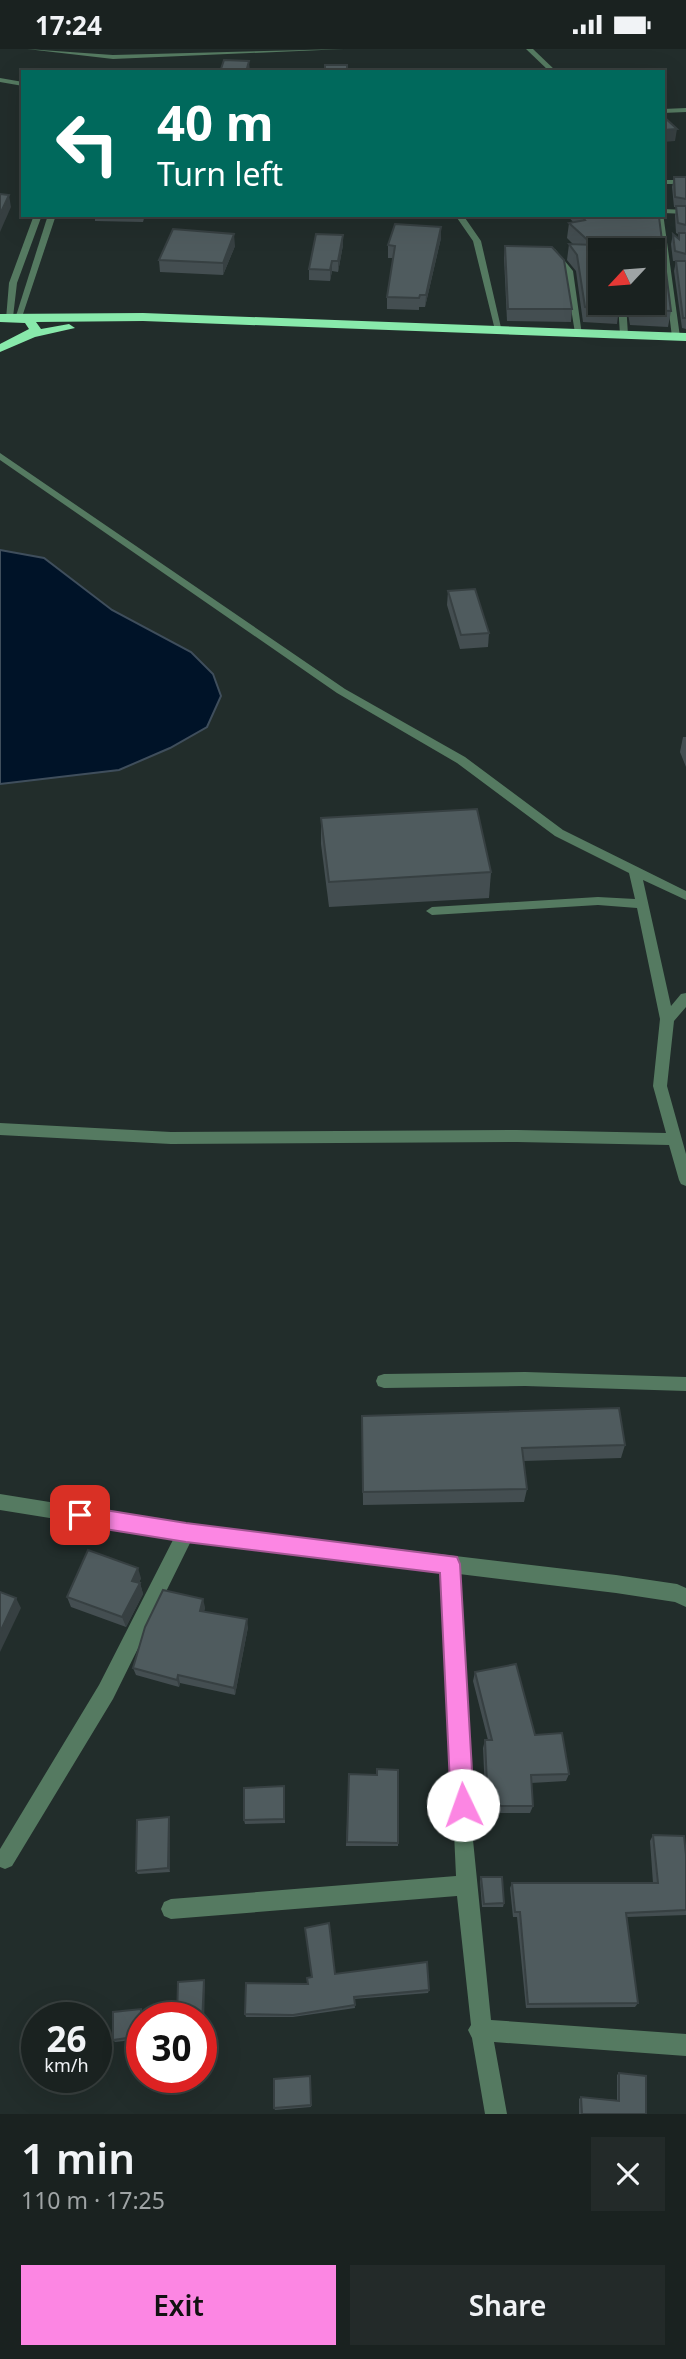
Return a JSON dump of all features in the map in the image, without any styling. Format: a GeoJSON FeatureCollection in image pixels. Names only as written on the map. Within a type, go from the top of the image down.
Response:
{"type":"FeatureCollection","features":[{"type":"Feature","properties":{"kind":"highway"},"geometry":{"type":"LineString","coordinates":[[12,318],[143,317],[681,337]]}},
{"type":"Feature","properties":{"kind":"highway"},"geometry":{"type":"LineString","coordinates":[[12,318],[33,323],[33,334]]}},
{"type":"Feature","properties":{"kind":"highway"},"geometry":{"type":"LineString","coordinates":[[0,348],[33,334],[145,323],[686,348]]}},
{"type":"Feature","properties":{"kind":"highway"},"geometry":{"type":"LineString","coordinates":[[0,342],[19,341]]}},
{"type":"Feature","properties":{"kind":"street"},"geometry":{"type":"LineString","coordinates":[[30,49],[93,61],[111,61],[341,49]]}},
{"type":"Feature","properties":{"kind":"street"},"geometry":{"type":"LineString","coordinates":[[529,49],[552,70]]}},
{"type":"Feature","properties":{"kind":"street"},"geometry":{"type":"LineString","coordinates":[[0,80],[21,84]]}},
{"type":"Feature","properties":{"kind":"street"},"geometry":{"type":"LineString","coordinates":[[665,111],[686,110]]}},
{"type":"Feature","properties":{"kind":"street"},"geometry":{"type":"LineString","coordinates":[[665,182],[686,182]]}},
{"type":"Feature","properties":{"kind":"street"},"geometry":{"type":"LineString","coordinates":[[665,213],[686,212]]}},
{"type":"Feature","properties":{"kind":"street"},"geometry":{"type":"LineString","coordinates":[[12,318],[13,283],[37,217]]}},
{"type":"Feature","properties":{"kind":"street"},"geometry":{"type":"LineString","coordinates":[[12,318],[51,217]]}},
{"type":"Feature","properties":{"kind":"street"},"geometry":{"type":"LineString","coordinates":[[460,217],[477,241],[499,330]]}},
{"type":"Feature","properties":{"kind":"street"},"geometry":{"type":"LineString","coordinates":[[662,217],[664,237],[673,266],[672,299],[681,337]]}},
{"type":"Feature","properties":{"kind":"street"},"geometry":{"type":"LineString","coordinates":[[664,237],[675,238]]}},
{"type":"Feature","properties":{"kind":"street"},"geometry":{"type":"LineString","coordinates":[[549,248],[569,271],[579,333]]}},
{"type":"Feature","properties":{"kind":"street"},"geometry":{"type":"LineString","coordinates":[[672,299],[686,300]]}},
{"type":"Feature","properties":{"kind":"street"},"geometry":{"type":"LineString","coordinates":[[623,315],[624,335]]}},
{"type":"Feature","properties":{"kind":"street"},"geometry":{"type":"LineString","coordinates":[[0,456],[341,691],[461,760],[559,833],[686,896]]}},
{"type":"Feature","properties":{"kind":"street"},"geometry":{"type":"LineString","coordinates":[[635,871],[667,1019],[660,1086],[686,1180]]}},
{"type":"Feature","properties":{"kind":"street"},"geometry":{"type":"LineString","coordinates":[[432,912],[598,901],[642,905]]}},
{"type":"Feature","properties":{"kind":"street"},"geometry":{"type":"LineString","coordinates":[[667,1019],[686,998]]}},
{"type":"Feature","properties":{"kind":"street"},"geometry":{"type":"LineString","coordinates":[[0,1129],[171,1138],[517,1136],[674,1139]]}},
{"type":"Feature","properties":{"kind":"street"},"geometry":{"type":"LineString","coordinates":[[384,1381],[526,1378],[686,1384]]}},
{"type":"Feature","properties":{"kind":"street"},"geometry":{"type":"LineString","coordinates":[[0,1503],[186,1532],[616,1584],[686,1598]]}},
{"type":"Feature","properties":{"kind":"street"},"geometry":{"type":"LineString","coordinates":[[5,1859],[106,1692],[186,1532]]}},
{"type":"Feature","properties":{"kind":"street"},"geometry":{"type":"LineString","coordinates":[[450,1564],[467,1885],[479,2030],[496,2114]]}},
{"type":"Feature","properties":{"kind":"street"},"geometry":{"type":"LineString","coordinates":[[171,1909],[467,1885]]}},
{"type":"Feature","properties":{"kind":"street"},"geometry":{"type":"LineString","coordinates":[[479,2030],[686,2045]]}},
{"type":"Feature","properties":{"kind":"water"},"geometry":{"type":"Polygon","coordinates":[[[0,550],[44,558],[112,610],[191,652],[213,674],[221,696],[207,727],[170,748],[119,770],[0,784],[0,550]]]}},
{"type":"Feature","properties":{"kind":"building"},"geometry":{"type":"Polygon","coordinates":[[[224,60],[249,61],[247,70],[221,70],[224,60]]]}},
{"type":"Feature","properties":{"kind":"building"},"geometry":{"type":"Polygon","coordinates":[[[325,65],[347,65],[347,70],[325,70],[325,65]]]}},
{"type":"Feature","properties":{"kind":"building"},"geometry":{"type":"Polygon","coordinates":[[[665,118],[677,129],[665,130],[665,118]]]}},
{"type":"Feature","properties":{"kind":"building"},"geometry":{"type":"Polygon","coordinates":[[[674,177],[686,177],[686,199],[675,197],[674,177]]]}},
{"type":"Feature","properties":{"kind":"building"},"geometry":{"type":"Polygon","coordinates":[[[0,194],[9,195],[0,214],[0,194]]]}},
{"type":"Feature","properties":{"kind":"building"},"geometry":{"type":"Polygon","coordinates":[[[676,206],[686,206],[686,225],[678,223],[676,206]]]}},
{"type":"Feature","properties":{"kind":"building"},"geometry":{"type":"Polygon","coordinates":[[[583,217],[659,217],[662,238],[588,238],[588,240],[569,223],[585,220],[583,217]]]}},
{"type":"Feature","properties":{"kind":"building"},"geometry":{"type":"Polygon","coordinates":[[[395,224],[441,227],[426,295],[420,295],[419,298],[387,297],[395,246],[388,245],[395,224]]]}},
{"type":"Feature","properties":{"kind":"building"},"geometry":{"type":"Polygon","coordinates":[[[173,229],[234,234],[223,263],[159,260],[173,229]]]}},
{"type":"Feature","properties":{"kind":"building"},"geometry":{"type":"Polygon","coordinates":[[[679,233],[686,233],[686,254],[675,251],[673,234],[679,239],[679,233]]]}},
{"type":"Feature","properties":{"kind":"building"},"geometry":{"type":"Polygon","coordinates":[[[316,234],[343,235],[338,261],[332,261],[330,270],[309,269],[316,234]]]}},
{"type":"Feature","properties":{"kind":"building"},"geometry":{"type":"Polygon","coordinates":[[[569,244],[588,245],[588,307],[585,307],[577,255],[569,244]]]}},
{"type":"Feature","properties":{"kind":"building"},"geometry":{"type":"Polygon","coordinates":[[[505,246],[552,247],[564,260],[572,309],[508,309],[505,246]]]}},
{"type":"Feature","properties":{"kind":"building"},"geometry":{"type":"Polygon","coordinates":[[[676,261],[686,261],[686,318],[683,318],[676,261]]]}},
{"type":"Feature","properties":{"kind":"building"},"geometry":{"type":"Polygon","coordinates":[[[665,264],[671,311],[665,311],[665,264]]]}},
{"type":"Feature","properties":{"kind":"building"},"geometry":{"type":"Polygon","coordinates":[[[475,589],[489,633],[461,635],[448,591],[475,589]]]}},
{"type":"Feature","properties":{"kind":"building"},"geometry":{"type":"Polygon","coordinates":[[[477,809],[491,872],[329,882],[321,818],[477,809]]]}},
{"type":"Feature","properties":{"kind":"building"},"geometry":{"type":"Polygon","coordinates":[[[619,1408],[625,1445],[522,1448],[527,1489],[363,1492],[362,1416],[619,1408]]]}},
{"type":"Feature","properties":{"kind":"building"},"geometry":{"type":"Polygon","coordinates":[[[88,1550],[138,1568],[132,1581],[140,1583],[122,1617],[67,1597],[88,1550]]]}},
{"type":"Feature","properties":{"kind":"building"},"geometry":{"type":"Polygon","coordinates":[[[163,1590],[203,1599],[200,1611],[247,1619],[234,1688],[178,1675],[177,1680],[133,1668],[145,1627],[163,1590]]]}},
{"type":"Feature","properties":{"kind":"building"},"geometry":{"type":"Polygon","coordinates":[[[0,1592],[16,1598],[0,1632],[0,1592]]]}},
{"type":"Feature","properties":{"kind":"building"},"geometry":{"type":"Polygon","coordinates":[[[516,1664],[535,1735],[562,1733],[569,1774],[531,1775],[533,1806],[488,1806],[485,1740],[492,1740],[475,1672],[516,1664]]]}},
{"type":"Feature","properties":{"kind":"building"},"geometry":{"type":"Polygon","coordinates":[[[377,1769],[398,1770],[398,1843],[347,1842],[349,1774],[377,1775],[377,1769]]]}},
{"type":"Feature","properties":{"kind":"building"},"geometry":{"type":"Polygon","coordinates":[[[284,1786],[284,1819],[244,1820],[244,1788],[284,1786]]]}},
{"type":"Feature","properties":{"kind":"building"},"geometry":{"type":"Polygon","coordinates":[[[169,1817],[168,1868],[136,1871],[137,1820],[169,1817]]]}},
{"type":"Feature","properties":{"kind":"building"},"geometry":{"type":"Polygon","coordinates":[[[653,1835],[684,1836],[686,1910],[626,1913],[638,2003],[528,2004],[520,1912],[515,1912],[512,1883],[658,1883],[653,1835]]]}},
{"type":"Feature","properties":{"kind":"building"},"geometry":{"type":"Polygon","coordinates":[[[481,1877],[502,1877],[504,1903],[484,1904],[481,1877]]]}},
{"type":"Feature","properties":{"kind":"building"},"geometry":{"type":"Polygon","coordinates":[[[329,1923],[335,1974],[427,1962],[429,1990],[354,1997],[355,2005],[293,2015],[245,2014],[246,1983],[308,1984],[307,1978],[312,1977],[305,1928],[329,1923]]]}},
{"type":"Feature","properties":{"kind":"building"},"geometry":{"type":"Polygon","coordinates":[[[204,1980],[203,2002],[177,2002],[178,1982],[204,1980]]]}},
{"type":"Feature","properties":{"kind":"building"},"geometry":{"type":"Polygon","coordinates":[[[126,2011],[126,2038],[113,2040],[113,2012],[126,2011]]]}},
{"type":"Feature","properties":{"kind":"building"},"geometry":{"type":"Polygon","coordinates":[[[619,2073],[646,2076],[646,2114],[582,2114],[581,2097],[619,2101],[619,2073]]]}},
{"type":"Feature","properties":{"kind":"building"},"geometry":{"type":"Polygon","coordinates":[[[310,2076],[311,2105],[274,2108],[274,2079],[310,2076]]]}},
{"type":"Feature","properties":{"kind":"route"},"geometry":{"type":"LineString","coordinates":[[80,1515],[186,1532],[450,1564],[463,1805]]}}]}
